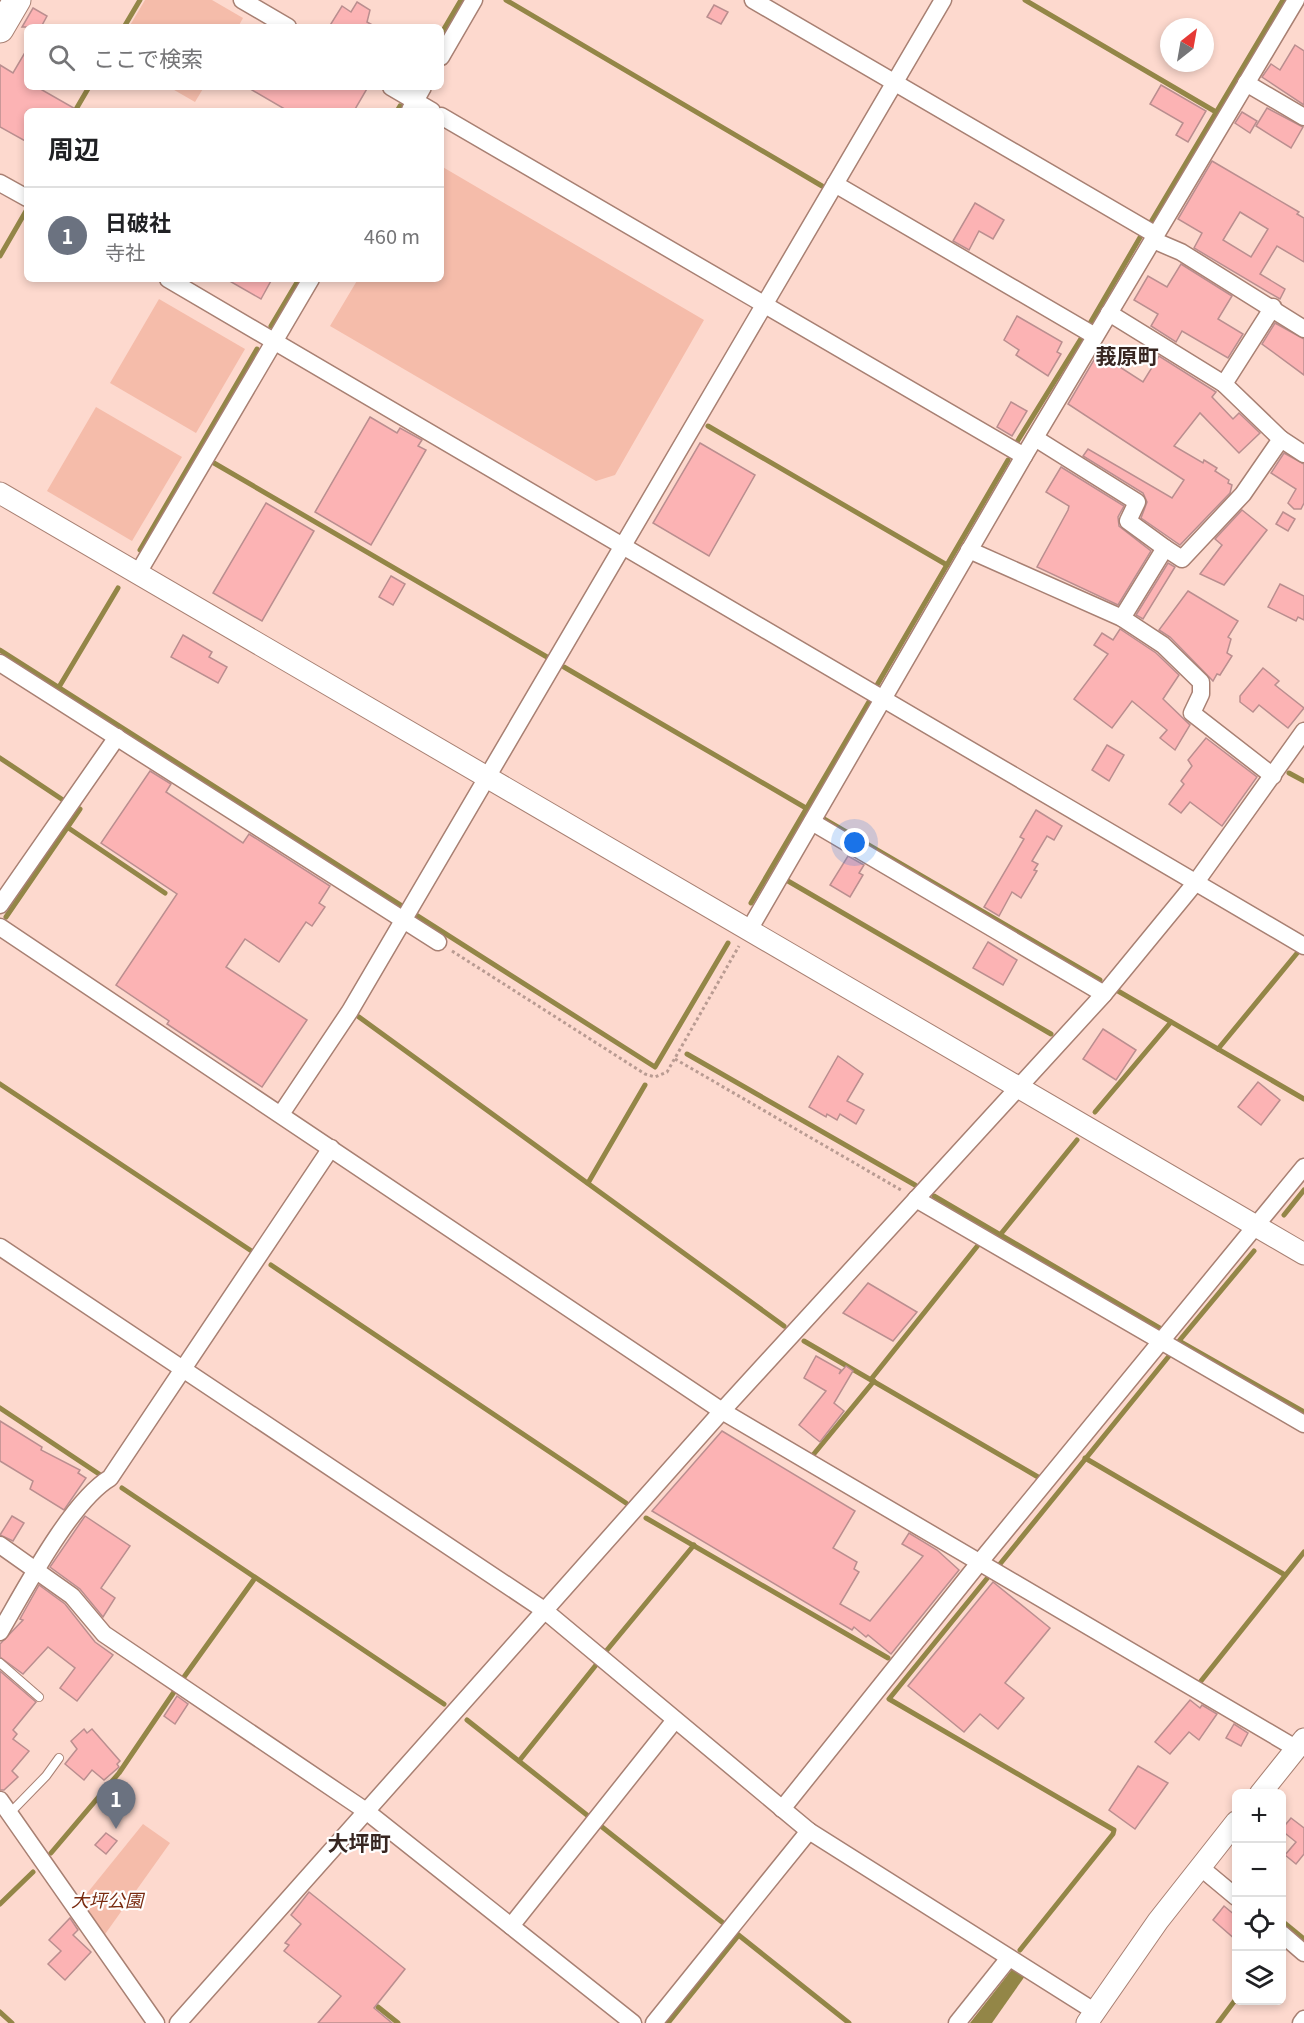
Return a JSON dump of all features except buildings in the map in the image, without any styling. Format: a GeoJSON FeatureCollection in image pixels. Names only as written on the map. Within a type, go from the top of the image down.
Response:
{"type":"FeatureCollection","features":[{"type":"Feature","properties":{"kind":"main road"},"geometry":{"type":"LineString","coordinates":[[0,29],[17,0]]}},
{"type":"Feature","properties":{"kind":"street"},"geometry":{"type":"LineString","coordinates":[[242,0],[283,24]]}},
{"type":"Feature","properties":{"kind":"street"},"geometry":{"type":"LineString","coordinates":[[444,52],[474,0]]}},
{"type":"Feature","properties":{"kind":"street"},"geometry":{"type":"LineString","coordinates":[[753,0],[1181,252],[1304,328]]}},
{"type":"Feature","properties":{"kind":"street"},"geometry":{"type":"LineString","coordinates":[[281,1114],[351,1011],[943,0]]}},
{"type":"Feature","properties":{"kind":"street"},"geometry":{"type":"LineString","coordinates":[[749,930],[1024,456],[1296,0]]}},
{"type":"Feature","properties":{"kind":"street"},"geometry":{"type":"LineString","coordinates":[[1246,83],[1304,117]]}},
{"type":"Feature","properties":{"kind":"street"},"geometry":{"type":"LineString","coordinates":[[397,90],[416,100]]}},
{"type":"Feature","properties":{"kind":"street"},"geometry":{"type":"LineString","coordinates":[[444,118],[1024,456]]}},
{"type":"Feature","properties":{"kind":"street"},"geometry":{"type":"LineString","coordinates":[[0,183],[24,196]]}},
{"type":"Feature","properties":{"kind":"street"},"geometry":{"type":"LineString","coordinates":[[835,184],[1095,336]]}},
{"type":"Feature","properties":{"kind":"street"},"geometry":{"type":"LineString","coordinates":[[173,282],[1304,946]]}},
{"type":"Feature","properties":{"kind":"street"},"geometry":{"type":"LineString","coordinates":[[138,573],[309,282]]}},
{"type":"Feature","properties":{"kind":"street"},"geometry":{"type":"LineString","coordinates":[[1224,384],[1272,307]]}},
{"type":"Feature","properties":{"kind":"street"},"geometry":{"type":"LineString","coordinates":[[1109,313],[1224,384],[1281,439],[1304,454]]}},
{"type":"Feature","properties":{"kind":"street"},"geometry":{"type":"LineString","coordinates":[[1035,438],[1137,502],[1128,521],[1182,559],[1243,494],[1281,439]]}},
{"type":"Feature","properties":{"kind":"street"},"geometry":{"type":"LineString","coordinates":[[0,493],[1304,1254]]}},
{"type":"Feature","properties":{"kind":"street"},"geometry":{"type":"LineString","coordinates":[[1122,618],[1165,548]]}},
{"type":"Feature","properties":{"kind":"street"},"geometry":{"type":"LineString","coordinates":[[969,550],[1122,618],[1163,645],[1201,682],[1201,694],[1192,713],[1273,776]]}},
{"type":"Feature","properties":{"kind":"street"},"geometry":{"type":"LineString","coordinates":[[0,663],[117,737],[407,913],[438,942]]}},
{"type":"Feature","properties":{"kind":"street"},"geometry":{"type":"LineString","coordinates":[[178,2023],[722,1411],[1104,994],[1196,882],[1304,730]]}},
{"type":"Feature","properties":{"kind":"street"},"geometry":{"type":"LineString","coordinates":[[0,905],[117,737]]}},
{"type":"Feature","properties":{"kind":"street"},"geometry":{"type":"LineString","coordinates":[[812,822],[1104,994]]}},
{"type":"Feature","properties":{"kind":"street"},"geometry":{"type":"LineString","coordinates":[[0,927],[722,1411],[979,1563],[1300,1744],[1264,1789]]}},
{"type":"Feature","properties":{"kind":"street"},"geometry":{"type":"LineString","coordinates":[[0,1632],[35,1572],[83,1503],[97,1486],[110,1478],[332,1148]]}},
{"type":"Feature","properties":{"kind":"street"},"geometry":{"type":"LineString","coordinates":[[782,1809],[979,1563],[1304,1167]]}},
{"type":"Feature","properties":{"kind":"street"},"geometry":{"type":"LineString","coordinates":[[916,1198],[1304,1424]]}},
{"type":"Feature","properties":{"kind":"street"},"geometry":{"type":"LineString","coordinates":[[0,1247],[544,1610],[809,1832],[1009,1958],[1091,2017],[1158,1921],[1232,1827]]}},
{"type":"Feature","properties":{"kind":"street"},"geometry":{"type":"LineString","coordinates":[[0,1545],[35,1572],[72,1596],[104,1634],[366,1811],[633,2023]]}},
{"type":"Feature","properties":{"kind":"street"},"geometry":{"type":"LineString","coordinates":[[511,1926],[675,1720]]}},
{"type":"Feature","properties":{"kind":"street"},"geometry":{"type":"LineString","coordinates":[[5,1807],[156,2023]]}},
{"type":"Feature","properties":{"kind":"street"},"geometry":{"type":"LineString","coordinates":[[654,2023],[809,1832]]}},
{"type":"Feature","properties":{"kind":"street"},"geometry":{"type":"LineString","coordinates":[[1200,1867],[1232,1894]]}},
{"type":"Feature","properties":{"kind":"street"},"geometry":{"type":"LineString","coordinates":[[1286,1938],[1304,1953]]}},
{"type":"Feature","properties":{"kind":"street"},"geometry":{"type":"LineString","coordinates":[[957,2023],[1009,1958]]}},
{"type":"Feature","properties":{"kind":"street"},"geometry":{"type":"LineString","coordinates":[[1301,2023],[1304,2019]]}},
{"type":"Feature","properties":{"kind":"lane"},"geometry":{"type":"LineString","coordinates":[[0,1663],[39,1697]]}},
{"type":"Feature","properties":{"kind":"lane"},"geometry":{"type":"LineString","coordinates":[[5,1807],[46,1776],[59,1758]]}},
{"type":"Feature","properties":{"kind":"path"},"geometry":{"type":"LineString","coordinates":[[438,942],[645,1074],[661,1077],[675,1059],[749,930]]}},
{"type":"Feature","properties":{"kind":"path"},"geometry":{"type":"LineString","coordinates":[[675,1059],[916,1198]]}},
{"type":"Feature","properties":{"kind":"green space"},"geometry":{"type":"Polygon","coordinates":[[[145,0],[212,0],[243,18],[240,24],[131,24],[145,0]]]}},
{"type":"Feature","properties":{"kind":"green space"},"geometry":{"type":"Polygon","coordinates":[[[174,90],[202,90],[195,102],[174,90]]]}},
{"type":"Feature","properties":{"kind":"green space"},"geometry":{"type":"Polygon","coordinates":[[[444,168],[704,320],[615,475],[596,481],[330,326],[356,282],[444,282],[444,168]]]}},
{"type":"Feature","properties":{"kind":"green space"},"geometry":{"type":"Polygon","coordinates":[[[159,299],[245,349],[196,433],[110,383],[159,299]]]}},
{"type":"Feature","properties":{"kind":"green space"},"geometry":{"type":"Polygon","coordinates":[[[96,407],[182,457],[132,541],[47,491],[96,407]]]}},
{"type":"Feature","properties":{"kind":"green space","name":"大坪公園"},"geometry":{"type":"Polygon","coordinates":[[[143,1824],[170,1843],[103,1937],[80,1902],[143,1824]]]}},
{"type":"Feature","properties":{"kind":"shaded area"},"geometry":{"type":"Polygon","coordinates":[[[1013,1968],[1025,1976],[992,2023],[970,2023],[1013,1968]]]}},
{"type":"Feature","properties":{"kind":"waterway"},"geometry":{"type":"LineString","coordinates":[[126,24],[140,0]]}},
{"type":"Feature","properties":{"kind":"waterway"},"geometry":{"type":"LineString","coordinates":[[444,29],[461,0]]}},
{"type":"Feature","properties":{"kind":"waterway"},"geometry":{"type":"LineString","coordinates":[[506,0],[822,186]]}},
{"type":"Feature","properties":{"kind":"waterway"},"geometry":{"type":"LineString","coordinates":[[1025,0],[1216,112]]}},
{"type":"Feature","properties":{"kind":"waterway"},"geometry":{"type":"LineString","coordinates":[[1151,222],[1283,0]]}},
{"type":"Feature","properties":{"kind":"waterway"},"geometry":{"type":"LineString","coordinates":[[77,108],[87,90]]}},
{"type":"Feature","properties":{"kind":"waterway"},"geometry":{"type":"LineString","coordinates":[[0,256],[24,214]]}},
{"type":"Feature","properties":{"kind":"waterway"},"geometry":{"type":"LineString","coordinates":[[1089,325],[1142,234]]}},
{"type":"Feature","properties":{"kind":"waterway"},"geometry":{"type":"LineString","coordinates":[[271,326],[297,282]]}},
{"type":"Feature","properties":{"kind":"waterway"},"geometry":{"type":"LineString","coordinates":[[1017,442],[1082,337]]}},
{"type":"Feature","properties":{"kind":"waterway"},"geometry":{"type":"LineString","coordinates":[[140,550],[257,349]]}},
{"type":"Feature","properties":{"kind":"waterway"},"geometry":{"type":"LineString","coordinates":[[708,426],[947,565]]}},
{"type":"Feature","properties":{"kind":"waterway"},"geometry":{"type":"LineString","coordinates":[[877,685],[1008,460]]}},
{"type":"Feature","properties":{"kind":"waterway"},"geometry":{"type":"LineString","coordinates":[[214,463],[547,657]]}},
{"type":"Feature","properties":{"kind":"waterway"},"geometry":{"type":"LineString","coordinates":[[59,687],[118,588]]}},
{"type":"Feature","properties":{"kind":"waterway"},"geometry":{"type":"LineString","coordinates":[[0,650],[655,1067],[728,943]]}},
{"type":"Feature","properties":{"kind":"waterway"},"geometry":{"type":"LineString","coordinates":[[564,667],[811,811]]}},
{"type":"Feature","properties":{"kind":"waterway"},"geometry":{"type":"LineString","coordinates":[[751,903],[870,700]]}},
{"type":"Feature","properties":{"kind":"waterway"},"geometry":{"type":"LineString","coordinates":[[0,758],[63,800]]}},
{"type":"Feature","properties":{"kind":"waterway"},"geometry":{"type":"LineString","coordinates":[[1289,773],[1304,781]]}},
{"type":"Feature","properties":{"kind":"waterway"},"geometry":{"type":"LineString","coordinates":[[6,917],[80,809]]}},
{"type":"Feature","properties":{"kind":"waterway"},"geometry":{"type":"LineString","coordinates":[[824,819],[1100,980]]}},
{"type":"Feature","properties":{"kind":"waterway"},"geometry":{"type":"LineString","coordinates":[[67,827],[165,893]]}},
{"type":"Feature","properties":{"kind":"waterway"},"geometry":{"type":"LineString","coordinates":[[788,881],[1051,1034]]}},
{"type":"Feature","properties":{"kind":"waterway"},"geometry":{"type":"LineString","coordinates":[[1218,1049],[1298,952]]}},
{"type":"Feature","properties":{"kind":"waterway"},"geometry":{"type":"LineString","coordinates":[[1118,991],[1304,1099]]}},
{"type":"Feature","properties":{"kind":"waterway"},"geometry":{"type":"LineString","coordinates":[[359,1017],[784,1326]]}},
{"type":"Feature","properties":{"kind":"waterway"},"geometry":{"type":"LineString","coordinates":[[1095,1112],[1171,1022]]}},
{"type":"Feature","properties":{"kind":"waterway"},"geometry":{"type":"LineString","coordinates":[[687,1054],[915,1185]]}},
{"type":"Feature","properties":{"kind":"waterway"},"geometry":{"type":"LineString","coordinates":[[0,1084],[253,1252]]}},
{"type":"Feature","properties":{"kind":"waterway"},"geometry":{"type":"LineString","coordinates":[[588,1183],[645,1085]]}},
{"type":"Feature","properties":{"kind":"waterway"},"geometry":{"type":"LineString","coordinates":[[1000,1235],[1077,1140]]}},
{"type":"Feature","properties":{"kind":"waterway"},"geometry":{"type":"LineString","coordinates":[[1284,1215],[1304,1190]]}},
{"type":"Feature","properties":{"kind":"waterway"},"geometry":{"type":"LineString","coordinates":[[934,1196],[1163,1330]]}},
{"type":"Feature","properties":{"kind":"waterway"},"geometry":{"type":"LineString","coordinates":[[872,1378],[979,1244]]}},
{"type":"Feature","properties":{"kind":"waterway"},"geometry":{"type":"LineString","coordinates":[[1254,1251],[1179,1341],[1304,1412]]}},
{"type":"Feature","properties":{"kind":"waterway"},"geometry":{"type":"LineString","coordinates":[[271,1265],[626,1503]]}},
{"type":"Feature","properties":{"kind":"waterway"},"geometry":{"type":"LineString","coordinates":[[804,1341],[1038,1477]]}},
{"type":"Feature","properties":{"kind":"waterway"},"geometry":{"type":"LineString","coordinates":[[1000,1564],[1169,1356]]}},
{"type":"Feature","properties":{"kind":"waterway"},"geometry":{"type":"LineString","coordinates":[[813,1455],[874,1381]]}},
{"type":"Feature","properties":{"kind":"waterway"},"geometry":{"type":"LineString","coordinates":[[0,1408],[99,1474]]}},
{"type":"Feature","properties":{"kind":"waterway"},"geometry":{"type":"LineString","coordinates":[[1085,1458],[1285,1575]]}},
{"type":"Feature","properties":{"kind":"waterway"},"geometry":{"type":"LineString","coordinates":[[122,1488],[444,1704]]}},
{"type":"Feature","properties":{"kind":"waterway"},"geometry":{"type":"LineString","coordinates":[[646,1518],[888,1658]]}},
{"type":"Feature","properties":{"kind":"waterway"},"geometry":{"type":"LineString","coordinates":[[607,1650],[694,1545]]}},
{"type":"Feature","properties":{"kind":"waterway"},"geometry":{"type":"LineString","coordinates":[[1201,1681],[1304,1552]]}},
{"type":"Feature","properties":{"kind":"waterway"},"geometry":{"type":"LineString","coordinates":[[989,1576],[889,1699],[1114,1830],[1020,1950]]}},
{"type":"Feature","properties":{"kind":"waterway"},"geometry":{"type":"LineString","coordinates":[[184,1677],[255,1578]]}},
{"type":"Feature","properties":{"kind":"waterway"},"geometry":{"type":"LineString","coordinates":[[519,1761],[596,1665]]}},
{"type":"Feature","properties":{"kind":"waterway"},"geometry":{"type":"LineString","coordinates":[[51,1853],[119,1773],[174,1692]]}},
{"type":"Feature","properties":{"kind":"waterway"},"geometry":{"type":"LineString","coordinates":[[467,1720],[722,1922]]}},
{"type":"Feature","properties":{"kind":"waterway"},"geometry":{"type":"LineString","coordinates":[[0,1904],[33,1872]]}},
{"type":"Feature","properties":{"kind":"waterway"},"geometry":{"type":"LineString","coordinates":[[1286,1924],[1304,1939]]}},
{"type":"Feature","properties":{"kind":"waterway"},"geometry":{"type":"LineString","coordinates":[[736,1933],[849,2023]]}},
{"type":"Feature","properties":{"kind":"waterway"},"geometry":{"type":"LineString","coordinates":[[668,2023],[738,1936]]}},
{"type":"Feature","properties":{"kind":"waterway"},"geometry":{"type":"LineString","coordinates":[[1218,2023],[1232,2004]]}},
{"type":"Feature","properties":{"kind":"waterway"},"geometry":{"type":"LineString","coordinates":[[378,2007],[398,2023]]}},
{"type":"Feature","properties":{"kind":"waterway"},"geometry":{"type":"LineString","coordinates":[[0,2012],[12,2023]]}},
{"type":"Feature","properties":{"kind":"place","name":"日破社"},"geometry":{"type":"Point","coordinates":[116,1829]}},
{"type":"Feature","properties":{"kind":"district","name":"莪原町"},"geometry":{"type":"Point","coordinates":[1127,355]}},
{"type":"Feature","properties":{"kind":"district","name":"大坪町"},"geometry":{"type":"Point","coordinates":[359,1842]}}]}
